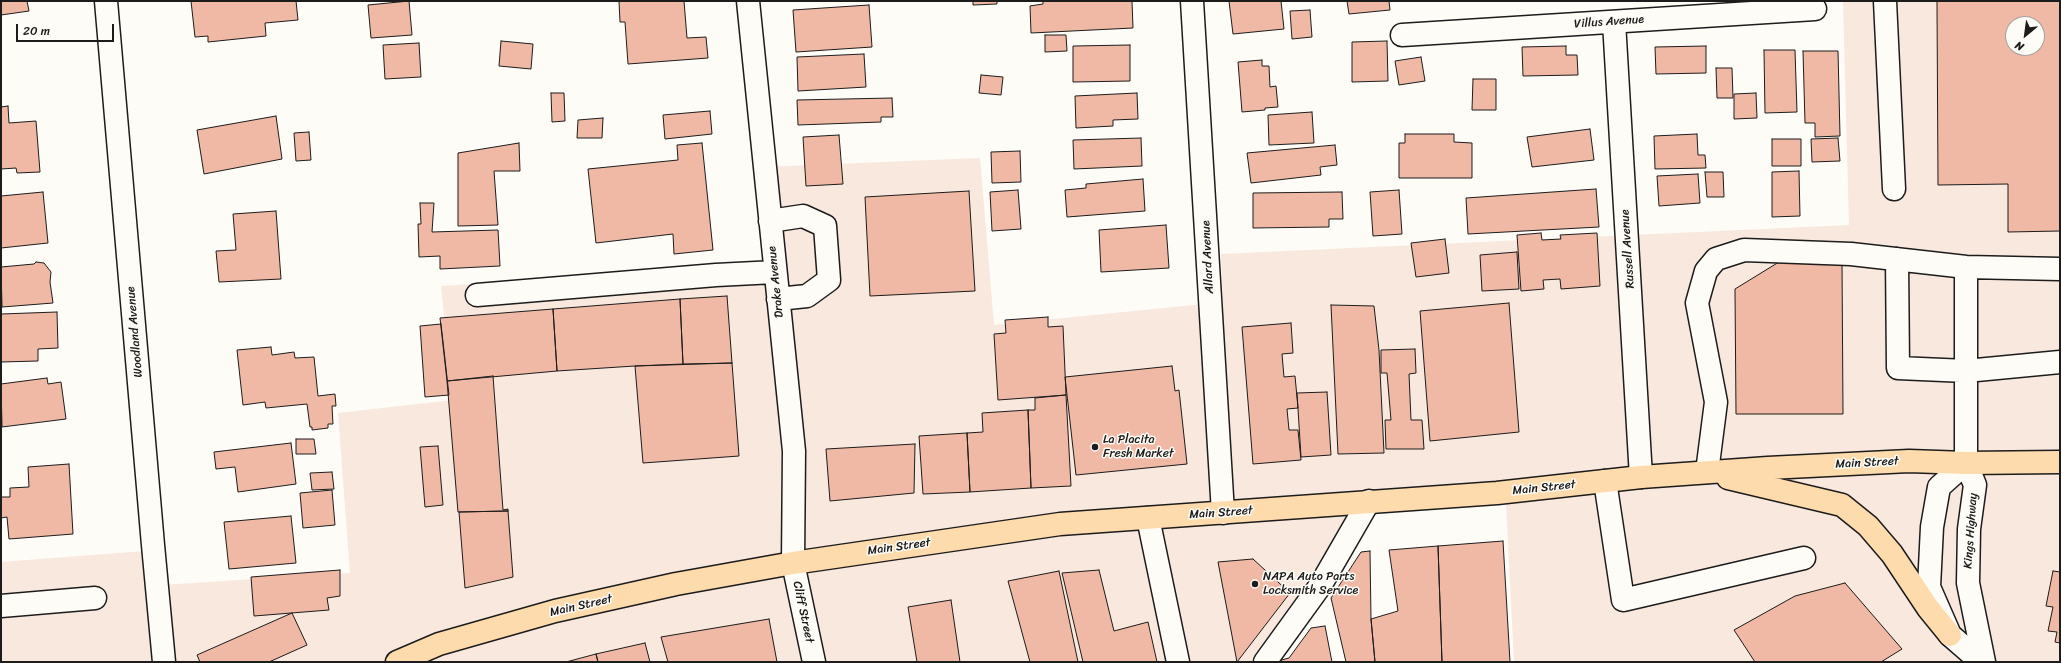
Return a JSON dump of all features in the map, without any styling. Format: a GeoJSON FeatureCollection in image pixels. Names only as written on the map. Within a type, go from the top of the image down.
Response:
{"type":"FeatureCollection","features":[{"type":"Feature","properties":{"kind":"main road","name":"Main Street"},"geometry":{"type":"LineString","coordinates":[[397,662],[439,644],[555,611],[676,584],[793,563],[1060,524],[1223,514],[1369,501],[1497,493],[1641,477],[1707,472],[1909,461],[1966,463],[2060,462]]}},
{"type":"Feature","properties":{"kind":"main road"},"geometry":{"type":"LineString","coordinates":[[1707,472],[1842,505],[1868,526],[1892,554],[1928,608],[1950,635]]}},
{"type":"Feature","properties":{"kind":"street","name":"Woodland Avenue"},"geometry":{"type":"LineString","coordinates":[[106,1],[152,545],[164,662]]}},
{"type":"Feature","properties":{"kind":"street","name":"Drake Avenue"},"geometry":{"type":"LineString","coordinates":[[748,1],[794,451],[793,563]]}},
{"type":"Feature","properties":{"kind":"street","name":"Allard Avenue"},"geometry":{"type":"LineString","coordinates":[[1192,1],[1223,514]]}},
{"type":"Feature","properties":{"kind":"street"},"geometry":{"type":"LineString","coordinates":[[1885,1],[1894,189]]}},
{"type":"Feature","properties":{"kind":"street","name":"Villus Avenue"},"geometry":{"type":"LineString","coordinates":[[1402,35],[1815,9]]}},
{"type":"Feature","properties":{"kind":"street","name":"Russell Avenue"},"geometry":{"type":"LineString","coordinates":[[1614,22],[1641,477]]}},
{"type":"Feature","properties":{"kind":"street"},"geometry":{"type":"LineString","coordinates":[[770,221],[803,216],[825,226],[829,280],[807,296],[778,299]]}},
{"type":"Feature","properties":{"kind":"street"},"geometry":{"type":"LineString","coordinates":[[1707,472],[1716,402],[1697,303],[1706,271],[1716,260],[1744,250],[1851,254],[1966,267],[2060,269]]}},
{"type":"Feature","properties":{"kind":"street"},"geometry":{"type":"LineString","coordinates":[[1897,259],[1898,368],[1966,371],[2060,362]]}},
{"type":"Feature","properties":{"kind":"street"},"geometry":{"type":"LineString","coordinates":[[1966,267],[1966,463]]}},
{"type":"Feature","properties":{"kind":"street"},"geometry":{"type":"LineString","coordinates":[[477,294],[716,275],[775,272]]}},
{"type":"Feature","properties":{"kind":"street","name":"Kings Highway"},"geometry":{"type":"LineString","coordinates":[[1966,463],[1975,485],[1969,529],[1968,583],[1983,662],[1950,635],[1929,587],[1932,527],[1939,487],[1966,463]]}},
{"type":"Feature","properties":{"kind":"street"},"geometry":{"type":"LineString","coordinates":[[1605,481],[1624,600],[1804,558]]}},
{"type":"Feature","properties":{"kind":"street"},"geometry":{"type":"LineString","coordinates":[[1265,662],[1320,586],[1369,501]]}},
{"type":"Feature","properties":{"kind":"street"},"geometry":{"type":"LineString","coordinates":[[1148,518],[1178,662]]}},
{"type":"Feature","properties":{"kind":"street","name":"Cliff Street"},"geometry":{"type":"LineString","coordinates":[[793,563],[814,662]]}},
{"type":"Feature","properties":{"kind":"street"},"geometry":{"type":"LineString","coordinates":[[1,606],[95,598]]}},
{"type":"Feature","properties":{"kind":"shaded area"},"geometry":{"type":"Polygon","coordinates":[[[1843,1],[2060,1],[2060,662],[1514,662],[1505,484],[1365,491],[1317,579],[1253,662],[1,662],[1,562],[158,550],[161,585],[350,573],[338,413],[453,400],[441,286],[770,265],[762,167],[980,158],[994,325],[1223,302],[1221,254],[1849,225],[1843,1]]]}},
{"type":"Feature","properties":{"kind":"building"},"geometry":{"type":"Polygon","coordinates":[[[1,1],[27,1],[29,11],[1,15],[1,1]]]}},
{"type":"Feature","properties":{"kind":"building"},"geometry":{"type":"Polygon","coordinates":[[[191,1],[296,1],[298,20],[265,23],[266,36],[208,42],[208,36],[195,37],[191,1]]]}},
{"type":"Feature","properties":{"kind":"building"},"geometry":{"type":"Polygon","coordinates":[[[409,1],[412,35],[371,38],[368,5],[409,1]]]}},
{"type":"Feature","properties":{"kind":"building"},"geometry":{"type":"Polygon","coordinates":[[[619,1],[684,1],[687,38],[706,37],[708,58],[628,64],[625,22],[620,22],[619,1]]]}},
{"type":"Feature","properties":{"kind":"building"},"geometry":{"type":"Polygon","coordinates":[[[973,1],[997,1],[997,4],[973,5],[973,1]]]}},
{"type":"Feature","properties":{"kind":"building"},"geometry":{"type":"Polygon","coordinates":[[[1043,1],[1132,1],[1133,28],[1031,33],[1030,6],[1043,4],[1043,1]]]}},
{"type":"Feature","properties":{"kind":"building"},"geometry":{"type":"Polygon","coordinates":[[[1229,1],[1281,1],[1284,29],[1233,34],[1229,1]]]}},
{"type":"Feature","properties":{"kind":"building"},"geometry":{"type":"Polygon","coordinates":[[[1347,1],[1389,1],[1390,10],[1349,14],[1347,1]]]}},
{"type":"Feature","properties":{"kind":"building"},"geometry":{"type":"Polygon","coordinates":[[[1937,1],[2060,1],[2060,231],[2008,232],[2008,184],[1938,185],[1937,1]]]}},
{"type":"Feature","properties":{"kind":"building"},"geometry":{"type":"Polygon","coordinates":[[[869,5],[872,47],[796,52],[793,10],[869,5]]]}},
{"type":"Feature","properties":{"kind":"building"},"geometry":{"type":"Polygon","coordinates":[[[1310,10],[1312,37],[1292,39],[1290,11],[1310,10]]]}},
{"type":"Feature","properties":{"kind":"building"},"geometry":{"type":"Polygon","coordinates":[[[1045,35],[1066,35],[1067,51],[1045,52],[1045,35]]]}},
{"type":"Feature","properties":{"kind":"building"},"geometry":{"type":"Polygon","coordinates":[[[501,41],[533,44],[531,69],[499,66],[501,41]]]}},
{"type":"Feature","properties":{"kind":"building"},"geometry":{"type":"Polygon","coordinates":[[[1387,41],[1388,81],[1352,82],[1352,42],[1387,41]]]}},
{"type":"Feature","properties":{"kind":"building"},"geometry":{"type":"Polygon","coordinates":[[[419,43],[421,77],[385,79],[383,45],[419,43]]]}},
{"type":"Feature","properties":{"kind":"building"},"geometry":{"type":"Polygon","coordinates":[[[1130,45],[1130,81],[1073,82],[1073,46],[1130,45]]]}},
{"type":"Feature","properties":{"kind":"building"},"geometry":{"type":"Polygon","coordinates":[[[1566,46],[1566,55],[1577,55],[1578,75],[1523,76],[1522,47],[1566,46]]]}},
{"type":"Feature","properties":{"kind":"building"},"geometry":{"type":"Polygon","coordinates":[[[1706,46],[1706,73],[1656,74],[1655,47],[1706,46]]]}},
{"type":"Feature","properties":{"kind":"building"},"geometry":{"type":"Polygon","coordinates":[[[1764,50],[1795,50],[1797,112],[1765,113],[1764,50]]]}},
{"type":"Feature","properties":{"kind":"building"},"geometry":{"type":"Polygon","coordinates":[[[1803,51],[1838,51],[1840,136],[1815,137],[1815,123],[1805,123],[1803,51]]]}},
{"type":"Feature","properties":{"kind":"building"},"geometry":{"type":"Polygon","coordinates":[[[864,54],[866,87],[798,91],[797,57],[864,54]]]}},
{"type":"Feature","properties":{"kind":"building"},"geometry":{"type":"Polygon","coordinates":[[[1421,57],[1425,81],[1399,85],[1395,61],[1421,57]]]}},
{"type":"Feature","properties":{"kind":"building"},"geometry":{"type":"Polygon","coordinates":[[[1262,60],[1262,66],[1269,66],[1270,87],[1276,86],[1278,107],[1242,112],[1238,62],[1262,60]]]}},
{"type":"Feature","properties":{"kind":"building"},"geometry":{"type":"Polygon","coordinates":[[[1716,68],[1732,68],[1733,98],[1717,98],[1716,68]]]}},
{"type":"Feature","properties":{"kind":"building"},"geometry":{"type":"Polygon","coordinates":[[[981,75],[1003,77],[1001,95],[979,93],[981,75]]]}},
{"type":"Feature","properties":{"kind":"building"},"geometry":{"type":"Polygon","coordinates":[[[1473,79],[1496,79],[1496,110],[1472,110],[1473,79]]]}},
{"type":"Feature","properties":{"kind":"building"},"geometry":{"type":"Polygon","coordinates":[[[551,93],[564,93],[565,121],[552,122],[551,93]]]}},
{"type":"Feature","properties":{"kind":"building"},"geometry":{"type":"Polygon","coordinates":[[[1137,93],[1138,119],[1113,120],[1113,126],[1076,128],[1075,96],[1137,93]]]}},
{"type":"Feature","properties":{"kind":"building"},"geometry":{"type":"Polygon","coordinates":[[[1756,93],[1757,118],[1734,119],[1734,94],[1756,93]]]}},
{"type":"Feature","properties":{"kind":"building"},"geometry":{"type":"Polygon","coordinates":[[[892,98],[893,117],[881,117],[881,122],[798,125],[797,100],[892,98]]]}},
{"type":"Feature","properties":{"kind":"building"},"geometry":{"type":"Polygon","coordinates":[[[8,106],[9,123],[36,121],[40,172],[17,173],[16,168],[1,169],[1,107],[8,106]]]}},
{"type":"Feature","properties":{"kind":"building"},"geometry":{"type":"Polygon","coordinates":[[[710,111],[712,134],[665,139],[663,115],[710,111]]]}},
{"type":"Feature","properties":{"kind":"building"},"geometry":{"type":"Polygon","coordinates":[[[1312,112],[1314,143],[1269,145],[1268,115],[1312,112]]]}},
{"type":"Feature","properties":{"kind":"building"},"geometry":{"type":"Polygon","coordinates":[[[276,116],[282,159],[204,174],[197,130],[276,116]]]}},
{"type":"Feature","properties":{"kind":"building"},"geometry":{"type":"Polygon","coordinates":[[[603,118],[602,138],[577,138],[578,120],[603,118]]]}},
{"type":"Feature","properties":{"kind":"building"},"geometry":{"type":"Polygon","coordinates":[[[1590,129],[1594,160],[1532,167],[1527,137],[1590,129]]]}},
{"type":"Feature","properties":{"kind":"building"},"geometry":{"type":"Polygon","coordinates":[[[309,132],[311,160],[296,161],[294,133],[309,132]]]}},
{"type":"Feature","properties":{"kind":"building"},"geometry":{"type":"Polygon","coordinates":[[[1405,134],[1454,134],[1454,142],[1472,143],[1472,178],[1399,178],[1399,143],[1405,143],[1405,134]]]}},
{"type":"Feature","properties":{"kind":"building"},"geometry":{"type":"Polygon","coordinates":[[[1697,134],[1698,155],[1705,155],[1706,168],[1655,169],[1654,136],[1697,134]]]}},
{"type":"Feature","properties":{"kind":"building"},"geometry":{"type":"Polygon","coordinates":[[[839,135],[843,184],[806,186],[803,137],[839,135]]]}},
{"type":"Feature","properties":{"kind":"building"},"geometry":{"type":"Polygon","coordinates":[[[1141,138],[1142,166],[1074,169],[1073,140],[1141,138]]]}},
{"type":"Feature","properties":{"kind":"building"},"geometry":{"type":"Polygon","coordinates":[[[1838,138],[1840,161],[1812,162],[1811,139],[1838,138]]]}},
{"type":"Feature","properties":{"kind":"building"},"geometry":{"type":"Polygon","coordinates":[[[1772,139],[1801,139],[1801,166],[1772,166],[1772,139]]]}},
{"type":"Feature","properties":{"kind":"building"},"geometry":{"type":"Polygon","coordinates":[[[519,143],[520,171],[494,171],[498,225],[458,226],[458,153],[519,143]]]}},
{"type":"Feature","properties":{"kind":"building"},"geometry":{"type":"Polygon","coordinates":[[[702,143],[713,250],[674,254],[673,234],[596,243],[588,169],[678,160],[677,145],[702,143]]]}},
{"type":"Feature","properties":{"kind":"building"},"geometry":{"type":"Polygon","coordinates":[[[1335,145],[1337,165],[1320,167],[1321,175],[1251,183],[1247,153],[1335,145]]]}},
{"type":"Feature","properties":{"kind":"building"},"geometry":{"type":"Polygon","coordinates":[[[1020,151],[1021,182],[992,183],[991,152],[1020,151]]]}},
{"type":"Feature","properties":{"kind":"building"},"geometry":{"type":"Polygon","coordinates":[[[1799,171],[1800,216],[1772,217],[1772,172],[1799,171]]]}},
{"type":"Feature","properties":{"kind":"building"},"geometry":{"type":"Polygon","coordinates":[[[1705,172],[1723,172],[1724,197],[1707,197],[1705,172]]]}},
{"type":"Feature","properties":{"kind":"building"},"geometry":{"type":"Polygon","coordinates":[[[1698,174],[1700,203],[1659,206],[1657,176],[1698,174]]]}},
{"type":"Feature","properties":{"kind":"building"},"geometry":{"type":"Polygon","coordinates":[[[1143,179],[1145,211],[1067,217],[1065,190],[1086,188],[1086,184],[1143,179]]]}},
{"type":"Feature","properties":{"kind":"building"},"geometry":{"type":"Polygon","coordinates":[[[1596,189],[1599,227],[1468,234],[1466,198],[1596,189]]]}},
{"type":"Feature","properties":{"kind":"building"},"geometry":{"type":"Polygon","coordinates":[[[1018,190],[1021,229],[992,231],[990,192],[1018,190]]]}},
{"type":"Feature","properties":{"kind":"building"},"geometry":{"type":"Polygon","coordinates":[[[1399,190],[1402,234],[1373,236],[1370,192],[1399,190]]]}},
{"type":"Feature","properties":{"kind":"building"},"geometry":{"type":"Polygon","coordinates":[[[969,191],[975,291],[870,296],[865,197],[969,191]]]}},
{"type":"Feature","properties":{"kind":"building"},"geometry":{"type":"Polygon","coordinates":[[[43,192],[48,243],[1,248],[1,196],[43,192]]]}},
{"type":"Feature","properties":{"kind":"building"},"geometry":{"type":"Polygon","coordinates":[[[1342,192],[1343,219],[1329,219],[1329,227],[1253,228],[1253,193],[1342,192]]]}},
{"type":"Feature","properties":{"kind":"building"},"geometry":{"type":"Polygon","coordinates":[[[420,203],[434,203],[432,232],[498,230],[500,266],[440,269],[440,256],[419,257],[418,224],[421,224],[420,203]]]}},
{"type":"Feature","properties":{"kind":"building"},"geometry":{"type":"Polygon","coordinates":[[[276,211],[281,279],[219,282],[216,251],[236,250],[233,214],[276,211]]]}},
{"type":"Feature","properties":{"kind":"building"},"geometry":{"type":"Polygon","coordinates":[[[1166,225],[1169,268],[1101,272],[1099,230],[1166,225]]]}},
{"type":"Feature","properties":{"kind":"building"},"geometry":{"type":"Polygon","coordinates":[[[1541,233],[1542,240],[1561,239],[1560,235],[1597,233],[1600,286],[1561,289],[1560,279],[1543,280],[1544,289],[1521,291],[1517,235],[1541,233]]]}},
{"type":"Feature","properties":{"kind":"building"},"geometry":{"type":"Polygon","coordinates":[[[1445,239],[1449,273],[1416,277],[1411,243],[1445,239]]]}},
{"type":"Feature","properties":{"kind":"building"},"geometry":{"type":"Polygon","coordinates":[[[1517,252],[1519,289],[1482,291],[1480,255],[1517,252]]]}},
{"type":"Feature","properties":{"kind":"building"},"geometry":{"type":"Polygon","coordinates":[[[36,262],[44,263],[51,272],[50,282],[53,303],[2,307],[1,267],[34,264],[36,262]]]}},
{"type":"Feature","properties":{"kind":"building"},"geometry":{"type":"Polygon","coordinates":[[[1779,262],[1842,262],[1843,414],[1736,414],[1735,289],[1779,262]]]}},
{"type":"Feature","properties":{"kind":"building"},"geometry":{"type":"Polygon","coordinates":[[[727,296],[732,363],[683,364],[680,299],[727,296]]]}},
{"type":"Feature","properties":{"kind":"building"},"geometry":{"type":"Polygon","coordinates":[[[680,299],[683,364],[557,371],[553,309],[680,299]]]}},
{"type":"Feature","properties":{"kind":"building"},"geometry":{"type":"Polygon","coordinates":[[[1509,303],[1519,432],[1430,441],[1420,311],[1509,303]]]}},
{"type":"Feature","properties":{"kind":"building"},"geometry":{"type":"Polygon","coordinates":[[[1331,305],[1374,306],[1379,350],[1384,453],[1338,454],[1331,305]]]}},
{"type":"Feature","properties":{"kind":"building"},"geometry":{"type":"Polygon","coordinates":[[[553,309],[557,371],[447,381],[440,318],[553,309]]]}},
{"type":"Feature","properties":{"kind":"building"},"geometry":{"type":"Polygon","coordinates":[[[57,312],[58,348],[38,349],[38,361],[1,362],[1,314],[57,312]]]}},
{"type":"Feature","properties":{"kind":"building"},"geometry":{"type":"Polygon","coordinates":[[[1048,317],[1048,327],[1063,326],[1066,395],[998,400],[994,334],[1006,333],[1005,320],[1048,317]]]}},
{"type":"Feature","properties":{"kind":"building"},"geometry":{"type":"Polygon","coordinates":[[[1291,323],[1293,353],[1282,354],[1284,377],[1295,376],[1298,408],[1287,409],[1289,430],[1298,430],[1301,460],[1253,464],[1242,327],[1291,323]]]}},
{"type":"Feature","properties":{"kind":"building"},"geometry":{"type":"Polygon","coordinates":[[[441,324],[449,395],[425,397],[420,326],[441,324]]]}},
{"type":"Feature","properties":{"kind":"building"},"geometry":{"type":"Polygon","coordinates":[[[271,347],[272,355],[294,352],[295,358],[314,357],[318,396],[335,394],[336,406],[332,406],[333,424],[328,424],[328,428],[312,430],[312,427],[310,427],[307,404],[266,408],[265,402],[243,405],[237,350],[271,347]]]}},
{"type":"Feature","properties":{"kind":"building"},"geometry":{"type":"Polygon","coordinates":[[[1415,349],[1416,373],[1409,374],[1411,420],[1422,420],[1424,449],[1386,449],[1385,420],[1391,420],[1387,373],[1381,373],[1381,350],[1415,349]]]}},
{"type":"Feature","properties":{"kind":"building"},"geometry":{"type":"Polygon","coordinates":[[[732,363],[739,456],[643,463],[635,366],[732,363]]]}},
{"type":"Feature","properties":{"kind":"building"},"geometry":{"type":"Polygon","coordinates":[[[1172,366],[1175,391],[1179,390],[1187,464],[1076,475],[1065,377],[1172,366]]]}},
{"type":"Feature","properties":{"kind":"building"},"geometry":{"type":"Polygon","coordinates":[[[493,376],[503,510],[508,509],[508,511],[458,512],[447,381],[493,376]]]}},
{"type":"Feature","properties":{"kind":"building"},"geometry":{"type":"Polygon","coordinates":[[[47,378],[48,384],[61,382],[66,419],[2,427],[1,384],[47,378]]]}},
{"type":"Feature","properties":{"kind":"building"},"geometry":{"type":"Polygon","coordinates":[[[1327,392],[1331,455],[1301,457],[1297,393],[1327,392]]]}},
{"type":"Feature","properties":{"kind":"building"},"geometry":{"type":"Polygon","coordinates":[[[1066,395],[1071,486],[1031,488],[1028,410],[1035,410],[1035,398],[1066,395]]]}},
{"type":"Feature","properties":{"kind":"building"},"geometry":{"type":"Polygon","coordinates":[[[1028,410],[1031,488],[970,492],[967,433],[983,432],[982,413],[1028,410]]]}},
{"type":"Feature","properties":{"kind":"building"},"geometry":{"type":"Polygon","coordinates":[[[967,433],[970,492],[923,494],[919,436],[967,433]]]}},
{"type":"Feature","properties":{"kind":"building"},"geometry":{"type":"Polygon","coordinates":[[[296,439],[314,439],[316,454],[296,454],[296,439]]]}},
{"type":"Feature","properties":{"kind":"building"},"geometry":{"type":"Polygon","coordinates":[[[291,443],[296,484],[238,492],[235,467],[216,469],[214,452],[291,443]]]}},
{"type":"Feature","properties":{"kind":"building"},"geometry":{"type":"Polygon","coordinates":[[[915,444],[914,493],[830,501],[826,449],[915,444]]]}},
{"type":"Feature","properties":{"kind":"building"},"geometry":{"type":"Polygon","coordinates":[[[438,446],[443,505],[425,507],[420,447],[438,446]]]}},
{"type":"Feature","properties":{"kind":"building"},"geometry":{"type":"Polygon","coordinates":[[[69,464],[73,534],[9,539],[7,517],[1,518],[1,497],[10,497],[10,488],[29,487],[28,467],[69,464]]]}},
{"type":"Feature","properties":{"kind":"building"},"geometry":{"type":"Polygon","coordinates":[[[332,472],[334,489],[312,490],[310,473],[332,472]]]}},
{"type":"Feature","properties":{"kind":"building"},"geometry":{"type":"Polygon","coordinates":[[[332,490],[335,525],[303,528],[300,493],[332,490]]]}},
{"type":"Feature","properties":{"kind":"building"},"geometry":{"type":"Polygon","coordinates":[[[508,511],[513,577],[465,588],[459,512],[508,511]]]}},
{"type":"Feature","properties":{"kind":"building"},"geometry":{"type":"Polygon","coordinates":[[[291,516],[296,563],[229,569],[224,522],[291,516]]]}},
{"type":"Feature","properties":{"kind":"building"},"geometry":{"type":"Polygon","coordinates":[[[1503,541],[1510,662],[1442,662],[1438,546],[1503,541]]]}},
{"type":"Feature","properties":{"kind":"building"},"geometry":{"type":"Polygon","coordinates":[[[1438,546],[1442,662],[1375,662],[1371,619],[1398,611],[1389,550],[1438,546]]]}},
{"type":"Feature","properties":{"kind":"building"},"geometry":{"type":"Polygon","coordinates":[[[1370,551],[1371,619],[1375,662],[1346,662],[1331,598],[1361,552],[1370,551]]]}},
{"type":"Feature","properties":{"kind":"building"},"geometry":{"type":"Polygon","coordinates":[[[1253,559],[1290,593],[1237,662],[1218,562],[1253,559]]]}},
{"type":"Feature","properties":{"kind":"building"},"geometry":{"type":"Polygon","coordinates":[[[340,570],[340,596],[327,598],[329,610],[254,616],[251,577],[340,570]]]}},
{"type":"Feature","properties":{"kind":"building"},"geometry":{"type":"Polygon","coordinates":[[[1099,570],[1114,631],[1148,622],[1157,662],[1083,662],[1062,573],[1099,570]]]}},
{"type":"Feature","properties":{"kind":"building"},"geometry":{"type":"Polygon","coordinates":[[[1059,571],[1078,662],[1030,662],[1008,581],[1059,571]]]}},
{"type":"Feature","properties":{"kind":"building"},"geometry":{"type":"Polygon","coordinates":[[[2053,571],[2060,572],[2060,643],[2055,642],[2057,632],[2048,631],[2053,607],[2046,606],[2053,571]]]}},
{"type":"Feature","properties":{"kind":"building"},"geometry":{"type":"Polygon","coordinates":[[[1845,583],[1902,649],[1881,662],[1755,662],[1734,630],[1795,596],[1845,583]]]}},
{"type":"Feature","properties":{"kind":"building"},"geometry":{"type":"Polygon","coordinates":[[[951,600],[960,662],[917,662],[908,607],[951,600]]]}},
{"type":"Feature","properties":{"kind":"building"},"geometry":{"type":"Polygon","coordinates":[[[292,613],[307,645],[269,662],[200,662],[197,655],[292,613]]]}},
{"type":"Feature","properties":{"kind":"building"},"geometry":{"type":"Polygon","coordinates":[[[769,619],[777,662],[668,662],[661,637],[769,619]]]}},
{"type":"Feature","properties":{"kind":"building"},"geometry":{"type":"Polygon","coordinates":[[[1325,626],[1332,662],[1274,662],[1289,658],[1311,628],[1325,626]]]}},
{"type":"Feature","properties":{"kind":"building"},"geometry":{"type":"Polygon","coordinates":[[[645,643],[650,662],[598,662],[596,654],[645,643]]]}},
{"type":"Feature","properties":{"kind":"building"},"geometry":{"type":"Polygon","coordinates":[[[596,654],[598,662],[566,662],[596,654]]]}},
{"type":"Feature","properties":{"kind":"place","name":"La Placita Fresh Market"},"geometry":{"type":"Point","coordinates":[1095,447]}},
{"type":"Feature","properties":{"kind":"place","name":"NAPA Auto Parts Locksmith Service"},"geometry":{"type":"Point","coordinates":[1255,584]}}]}
